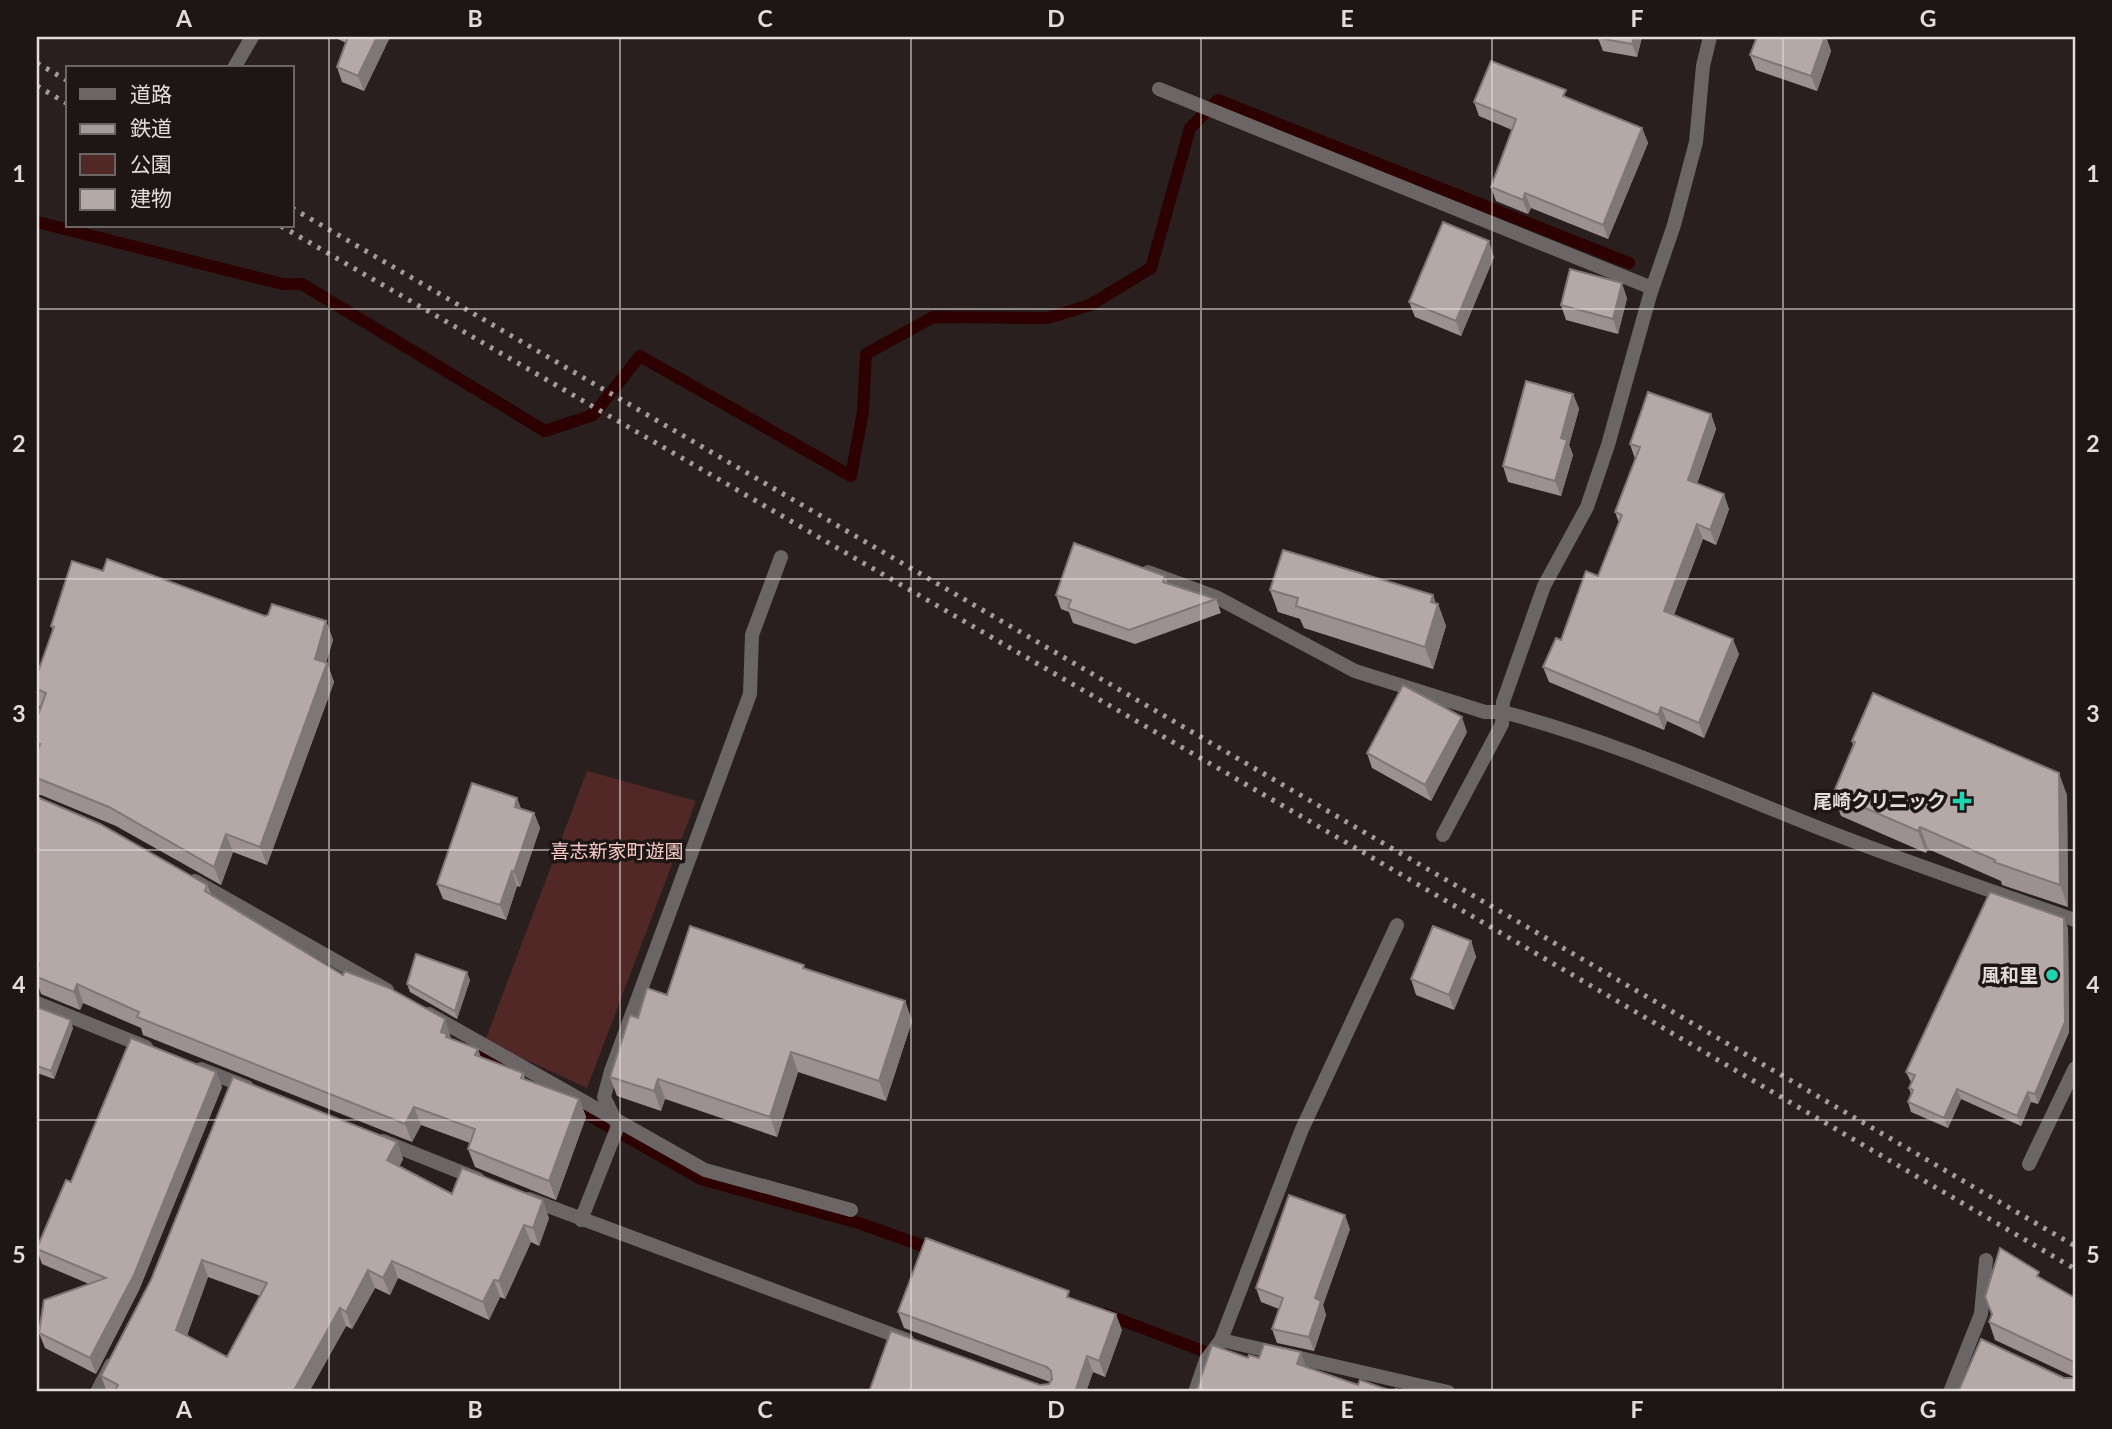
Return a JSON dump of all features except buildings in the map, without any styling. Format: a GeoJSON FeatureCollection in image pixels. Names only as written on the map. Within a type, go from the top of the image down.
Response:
{"type":"FeatureCollection","features":[{"type":"Feature","properties":{"kind":"street"},"geometry":{"type":"LineString","coordinates":[[235,66],[252,37]]}},
{"type":"Feature","properties":{"kind":"street"},"geometry":{"type":"LineString","coordinates":[[1443,835],[1502,724],[1503,702],[1544,586],[1587,507],[1608,445],[1696,142],[1703,65],[1710,37]]}},
{"type":"Feature","properties":{"kind":"street"},"geometry":{"type":"LineString","coordinates":[[1159,89],[1652,288]]}},
{"type":"Feature","properties":{"kind":"street"},"geometry":{"type":"LineString","coordinates":[[581,1220],[613,1143],[616,1122],[604,1097],[611,1070],[750,694],[752,635],[781,557]]}},
{"type":"Feature","properties":{"kind":"street"},"geometry":{"type":"LineString","coordinates":[[1130,565],[1216,597],[1355,671],[1485,712],[1503,712],[1614,745],[1816,827],[2027,905],[2075,919]]}},
{"type":"Feature","properties":{"kind":"street"},"geometry":{"type":"LineString","coordinates":[[183,875],[705,1170],[851,1210]]}},
{"type":"Feature","properties":{"kind":"street"},"geometry":{"type":"LineString","coordinates":[[1195,1392],[1302,1129],[1397,925]]}},
{"type":"Feature","properties":{"kind":"street"},"geometry":{"type":"LineString","coordinates":[[37,1003],[160,1052]]}},
{"type":"Feature","properties":{"kind":"street"},"geometry":{"type":"LineString","coordinates":[[185,1062],[231,1088],[260,1092]]}},
{"type":"Feature","properties":{"kind":"street"},"geometry":{"type":"LineString","coordinates":[[2029,1164],[2075,1068]]}},
{"type":"Feature","properties":{"kind":"street"},"geometry":{"type":"LineString","coordinates":[[375,1138],[491,1184]]}},
{"type":"Feature","properties":{"kind":"street"},"geometry":{"type":"LineString","coordinates":[[517,1194],[919,1344]]}},
{"type":"Feature","properties":{"kind":"street"},"geometry":{"type":"LineString","coordinates":[[1950,1392],[1977,1341],[1986,1260]]}},
{"type":"Feature","properties":{"kind":"street"},"geometry":{"type":"LineString","coordinates":[[1214,1350],[1448,1392]]}},
{"type":"Feature","properties":{"kind":"street"},"geometry":{"type":"LineString","coordinates":[[97,1392],[116,1355]]}},
{"type":"Feature","properties":{"kind":"green space","name":"喜志新家町遊園"},"geometry":{"type":"Polygon","coordinates":[[[587,771],[696,801],[587,1088],[485,1041],[587,771]]]}},
{"type":"Feature","properties":{"kind":"waterway"},"geometry":{"type":"LineString","coordinates":[[37,222],[283,284],[302,284],[545,431],[593,415],[640,356],[851,476],[863,411],[866,354],[933,317],[1048,318],[1090,305],[1151,268],[1190,128],[1218,100],[1629,263]]}},
{"type":"Feature","properties":{"kind":"waterway"},"geometry":{"type":"LineString","coordinates":[[465,1047],[508,1070]]}},
{"type":"Feature","properties":{"kind":"waterway"},"geometry":{"type":"LineString","coordinates":[[569,1104],[701,1179],[862,1224],[937,1251]]}},
{"type":"Feature","properties":{"kind":"waterway"},"geometry":{"type":"LineString","coordinates":[[1105,1314],[1219,1357]]}},
{"type":"Feature","properties":{"kind":"railway"},"geometry":{"type":"LineString","coordinates":[[37,63],[66,80]]}},
{"type":"Feature","properties":{"kind":"railway"},"geometry":{"type":"LineString","coordinates":[[37,86],[66,103]]}},
{"type":"Feature","properties":{"kind":"railway"},"geometry":{"type":"LineString","coordinates":[[294,209],[2075,1246]]}},
{"type":"Feature","properties":{"kind":"railway"},"geometry":{"type":"LineString","coordinates":[[284,228],[1342,840],[2075,1269]]}},
{"type":"Feature","properties":{"kind":"place","name":"尾崎クリニック"},"geometry":{"type":"Point","coordinates":[1962,801]}},
{"type":"Feature","properties":{"kind":"place","name":"風和里"},"geometry":{"type":"Point","coordinates":[2052,975]}}]}
